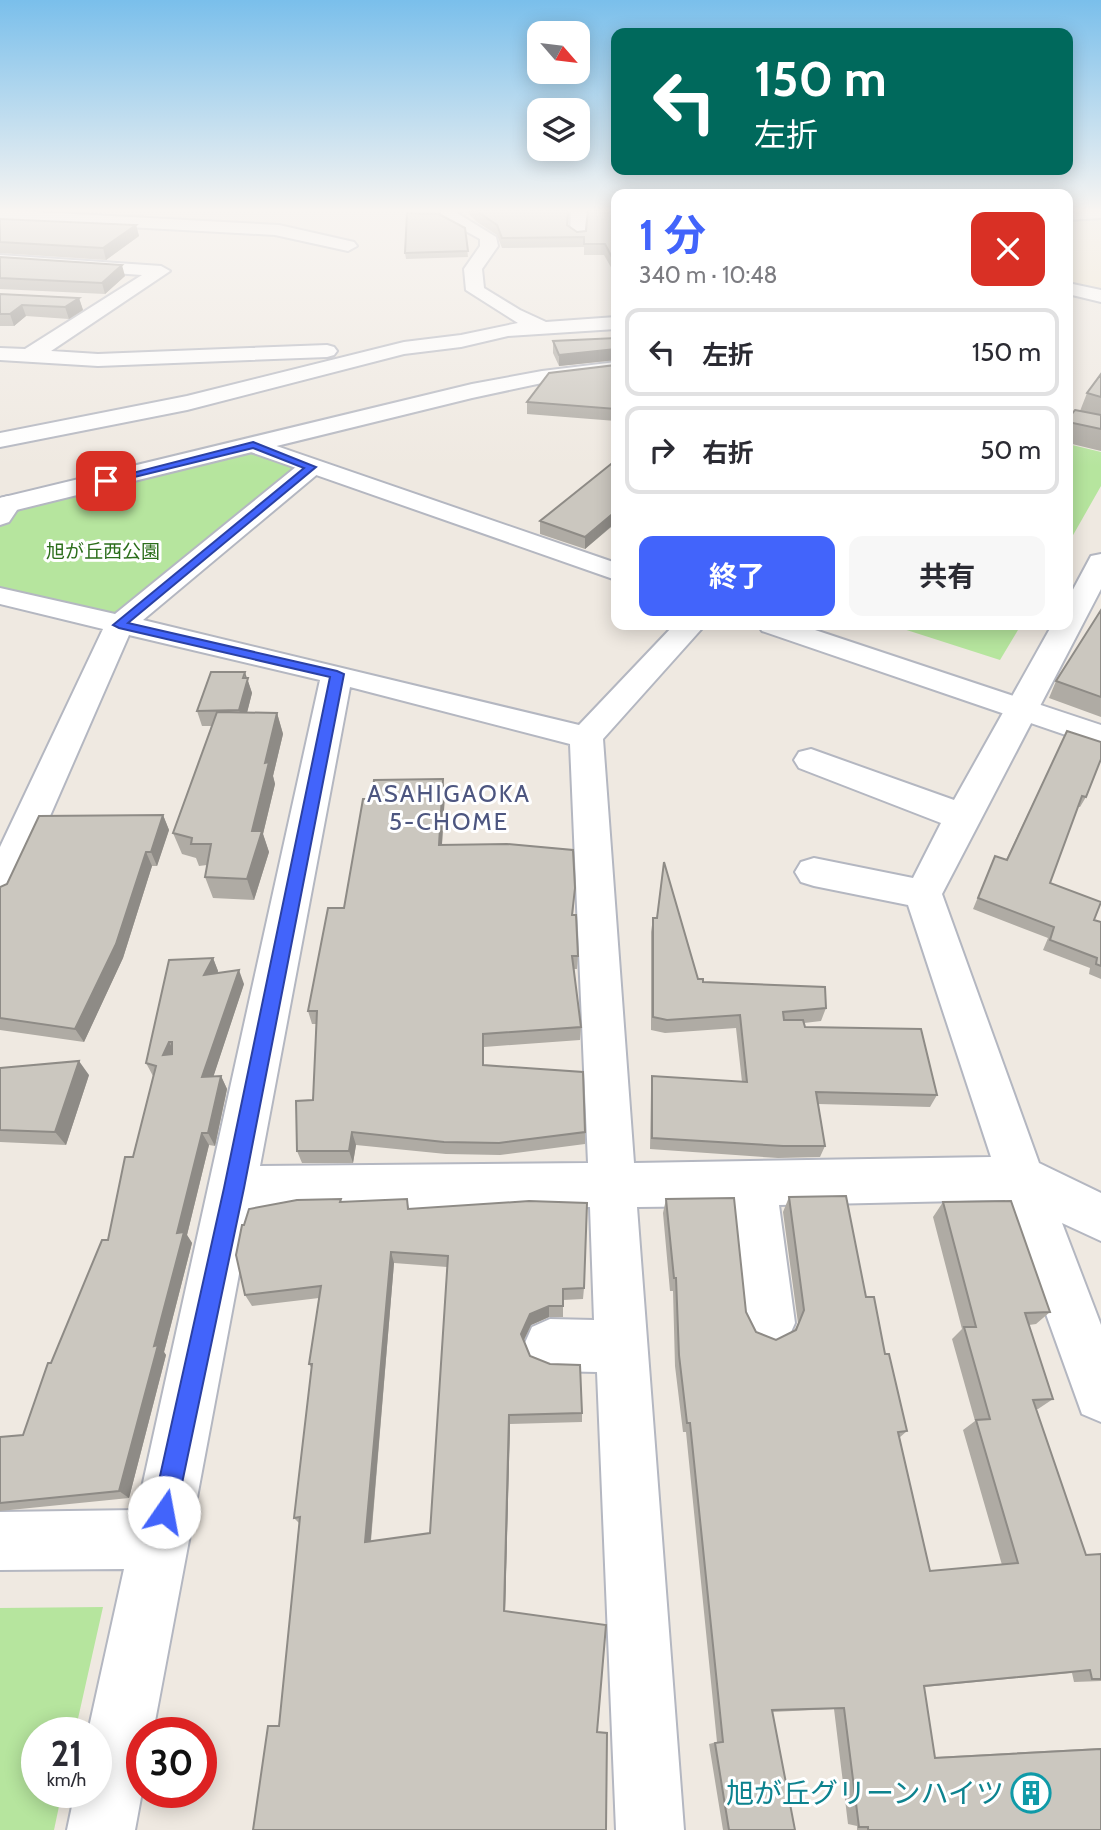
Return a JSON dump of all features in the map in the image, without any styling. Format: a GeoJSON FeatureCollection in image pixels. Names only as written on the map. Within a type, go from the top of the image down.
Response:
{"type":"FeatureCollection","features":[{"type":"Feature","properties":{"kind":"street"},"geometry":{"type":"LineString","coordinates":[[29,356],[122,295]]}},
{"type":"Feature","properties":{"kind":"street"},"geometry":{"type":"LineString","coordinates":[[484,295],[513,314],[542,327]]}},
{"type":"Feature","properties":{"kind":"street"},"geometry":{"type":"LineString","coordinates":[[82,302],[110,303]]}},
{"type":"Feature","properties":{"kind":"street"},"geometry":{"type":"LineString","coordinates":[[0,355],[98,360],[404,348],[461,341],[508,330],[611,323]]}},
{"type":"Feature","properties":{"kind":"street"},"geometry":{"type":"LineString","coordinates":[[37,329],[74,325]]}},
{"type":"Feature","properties":{"kind":"street"},"geometry":{"type":"LineString","coordinates":[[0,440],[187,403],[404,348]]}},
{"type":"Feature","properties":{"kind":"street"},"geometry":{"type":"LineString","coordinates":[[3,509],[472,391],[542,377],[611,369]]}},
{"type":"Feature","properties":{"kind":"street"},"geometry":{"type":"LineString","coordinates":[[253,445],[611,570]]}},
{"type":"Feature","properties":{"kind":"street"},"geometry":{"type":"LineString","coordinates":[[0,887],[119,625],[311,467]]}},
{"type":"Feature","properties":{"kind":"street"},"geometry":{"type":"LineString","coordinates":[[1080,609],[1101,562]]}},
{"type":"Feature","properties":{"kind":"street"},"geometry":{"type":"LineString","coordinates":[[0,596],[337,674],[586,737]]}},
{"type":"Feature","properties":{"kind":"street"},"geometry":{"type":"LineString","coordinates":[[650,1830],[586,737],[685,630]]}},
{"type":"Feature","properties":{"kind":"street"},"geometry":{"type":"LineString","coordinates":[[787,630],[1101,736]]}},
{"type":"Feature","properties":{"kind":"street"},"geometry":{"type":"LineString","coordinates":[[1068,630],[962,817],[923,894],[1021,1178],[1101,1395]]}},
{"type":"Feature","properties":{"kind":"street"},"geometry":{"type":"LineString","coordinates":[[101,1830],[158,1539],[234,1188],[337,674]]}},
{"type":"Feature","properties":{"kind":"street"},"geometry":{"type":"LineString","coordinates":[[811,760],[962,817]]}},
{"type":"Feature","properties":{"kind":"street"},"geometry":{"type":"LineString","coordinates":[[814,872],[923,894]]}},
{"type":"Feature","properties":{"kind":"street"},"geometry":{"type":"LineString","coordinates":[[234,1188],[752,1184],[1021,1178],[1101,1218]]}},
{"type":"Feature","properties":{"kind":"street"},"geometry":{"type":"LineString","coordinates":[[752,1184],[769,1323]]}},
{"type":"Feature","properties":{"kind":"street"},"geometry":{"type":"LineString","coordinates":[[550,1345],[621,1347]]}},
{"type":"Feature","properties":{"kind":"street"},"geometry":{"type":"LineString","coordinates":[[0,1541],[158,1539]]}},
{"type":"Feature","properties":{"kind":"green space","name":"旭が丘西公園"},"geometry":{"type":"Polygon","coordinates":[[[253,445],[311,467],[119,625],[0,596],[0,517],[8,504],[253,445]]]}},
{"type":"Feature","properties":{"kind":"green space"},"geometry":{"type":"Polygon","coordinates":[[[1073,445],[1101,452],[1101,486],[1073,535],[1073,445]]]}},
{"type":"Feature","properties":{"kind":"green space"},"geometry":{"type":"Polygon","coordinates":[[[907,630],[1018,630],[1000,660],[907,630]]]}},
{"type":"Feature","properties":{"kind":"green space"},"geometry":{"type":"Polygon","coordinates":[[[103,1607],[78,1717],[21,1717],[21,1808],[59,1808],[54,1830],[0,1830],[0,1608],[103,1607]]]}},
{"type":"Feature","properties":{"kind":"building"},"geometry":{"type":"Polygon","coordinates":[[[0,295],[79,298],[65,307],[22,305],[10,314],[0,314],[0,295]]]}},
{"type":"Feature","properties":{"kind":"building"},"geometry":{"type":"Polygon","coordinates":[[[611,338],[611,350],[559,355],[553,341],[611,338]]]}},
{"type":"Feature","properties":{"kind":"building"},"geometry":{"type":"Polygon","coordinates":[[[611,366],[611,409],[527,402],[549,373],[611,366]]]}},
{"type":"Feature","properties":{"kind":"building"},"geometry":{"type":"Polygon","coordinates":[[[1101,374],[1101,397],[1087,393],[1101,374]]]}},
{"type":"Feature","properties":{"kind":"building"},"geometry":{"type":"Polygon","coordinates":[[[1075,410],[1101,415],[1101,429],[1073,423],[1075,410]]]}},
{"type":"Feature","properties":{"kind":"building"},"geometry":{"type":"Polygon","coordinates":[[[611,464],[611,515],[585,537],[540,521],[611,464]]]}},
{"type":"Feature","properties":{"kind":"building"},"geometry":{"type":"Polygon","coordinates":[[[1101,610],[1101,697],[1056,681],[1101,610]]]}},
{"type":"Feature","properties":{"kind":"building"},"geometry":{"type":"Polygon","coordinates":[[[211,672],[245,672],[243,678],[248,678],[239,710],[197,711],[211,672]]]}},
{"type":"Feature","properties":{"kind":"building"},"geometry":{"type":"Polygon","coordinates":[[[217,712],[277,713],[265,763],[269,762],[252,831],[262,831],[247,879],[205,877],[211,844],[191,844],[192,838],[173,833],[217,712]]]}},
{"type":"Feature","properties":{"kind":"building"},"geometry":{"type":"Polygon","coordinates":[[[1067,731],[1101,742],[1101,759],[1086,797],[1082,796],[1050,883],[1101,902],[1094,920],[1101,922],[1101,966],[1096,964],[1097,958],[1050,940],[1054,927],[978,898],[995,856],[1007,860],[1067,731]]]}},
{"type":"Feature","properties":{"kind":"building"},"geometry":{"type":"Polygon","coordinates":[[[443,779],[439,845],[507,844],[573,850],[575,888],[572,915],[576,915],[578,956],[572,956],[581,1027],[483,1034],[483,1065],[583,1072],[585,1132],[499,1143],[444,1142],[352,1132],[349,1151],[297,1151],[296,1101],[313,1100],[317,1011],[308,1011],[328,908],[344,908],[363,799],[372,799],[374,780],[443,779]]]}},
{"type":"Feature","properties":{"kind":"building"},"geometry":{"type":"Polygon","coordinates":[[[163,815],[151,852],[146,852],[116,944],[75,1029],[0,1018],[0,887],[7,884],[39,816],[163,815]]]}},
{"type":"Feature","properties":{"kind":"building"},"geometry":{"type":"Polygon","coordinates":[[[664,862],[698,979],[703,979],[703,982],[825,987],[826,1008],[783,1012],[784,1020],[803,1020],[805,1027],[921,1029],[937,1095],[816,1092],[825,1146],[652,1138],[652,1076],[747,1082],[740,1015],[667,1020],[653,1017],[653,918],[657,918],[664,862]]]}},
{"type":"Feature","properties":{"kind":"building"},"geometry":{"type":"Polygon","coordinates":[[[213,958],[204,975],[239,970],[202,1077],[221,1076],[208,1133],[202,1133],[177,1233],[184,1232],[154,1346],[158,1345],[119,1491],[0,1503],[0,1437],[23,1435],[48,1363],[51,1363],[102,1240],[108,1240],[125,1157],[133,1157],[156,1066],[146,1063],[169,960],[213,958]],[[169,1042],[163,1055],[172,1054],[172,1042],[169,1042]]]}},
{"type":"Feature","properties":{"kind":"building"},"geometry":{"type":"Polygon","coordinates":[[[79,1061],[55,1132],[0,1130],[0,1068],[79,1061]]]}},
{"type":"Feature","properties":{"kind":"building"},"geometry":{"type":"Polygon","coordinates":[[[846,1196],[866,1297],[874,1297],[885,1354],[889,1354],[907,1431],[898,1432],[930,1571],[1018,1563],[976,1420],[990,1419],[964,1327],[976,1327],[943,1202],[1011,1201],[1050,1312],[1025,1313],[1053,1399],[1033,1400],[1086,1555],[1101,1554],[1101,1679],[1092,1679],[1090,1670],[924,1686],[935,1758],[1101,1749],[1101,1830],[868,1830],[868,1827],[859,1827],[844,1708],[772,1710],[795,1830],[729,1830],[715,1743],[723,1742],[690,1423],[687,1423],[679,1355],[676,1278],[666,1199],[734,1198],[746,1312],[756,1332],[776,1340],[796,1330],[804,1310],[789,1197],[846,1196]]]}},
{"type":"Feature","properties":{"kind":"building"},"geometry":{"type":"Polygon","coordinates":[[[341,1199],[340,1202],[407,1199],[408,1209],[529,1201],[587,1203],[584,1288],[563,1289],[563,1306],[549,1306],[530,1314],[521,1334],[530,1356],[550,1364],[580,1365],[582,1413],[509,1415],[504,1611],[606,1625],[597,1732],[607,1733],[606,1830],[253,1830],[268,1726],[279,1726],[300,1517],[294,1518],[312,1364],[309,1364],[321,1286],[245,1295],[236,1255],[242,1225],[249,1209],[297,1200],[341,1199]],[[391,1252],[365,1542],[430,1533],[448,1256],[391,1252]]]}},
{"type":"Feature","properties":{"kind":"place","name":"旭が丘グリーンハイツ"},"geometry":{"type":"Point","coordinates":[1031,1793]}},
{"type":"Feature","properties":{"kind":"district","name":"ASAHIGAOKA 5-CHOME"},"geometry":{"type":"Point","coordinates":[449,807]}},
{"type":"Feature","properties":{"kind":"route"},"geometry":{"type":"LineString","coordinates":[[106,481],[253,445],[311,467],[119,625],[337,674],[234,1188],[164,1512]]}}]}
